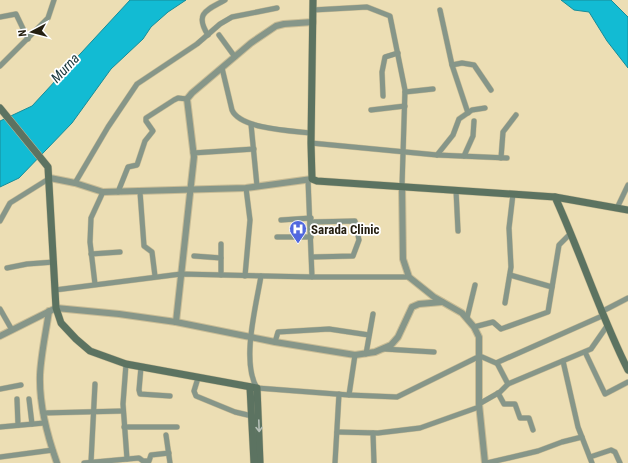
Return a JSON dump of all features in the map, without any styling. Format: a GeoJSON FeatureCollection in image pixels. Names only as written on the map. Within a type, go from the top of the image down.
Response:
{"type":"FeatureCollection","features":[{"type":"Feature","properties":{"kind":"main road"},"geometry":{"type":"LineString","coordinates":[[313,0],[310,179],[317,182],[402,186],[555,197],[580,200],[628,210]]}},
{"type":"Feature","properties":{"kind":"main road"},"geometry":{"type":"LineString","coordinates":[[0,108],[48,166],[50,178],[55,290],[52,310],[61,322],[83,346],[90,351],[126,364],[198,378],[253,386]]}},
{"type":"Feature","properties":{"kind":"main road"},"geometry":{"type":"LineString","coordinates":[[555,197],[571,233],[607,326],[625,357],[628,370]]}},
{"type":"Feature","properties":{"kind":"main road"},"geometry":{"type":"LineString","coordinates":[[253,386],[252,416],[254,463]]}},
{"type":"Feature","properties":{"kind":"main road"},"geometry":{"type":"LineString","coordinates":[[253,386],[260,463]]}},
{"type":"Feature","properties":{"kind":"street"},"geometry":{"type":"LineString","coordinates":[[0,66],[48,18],[54,0]]}},
{"type":"Feature","properties":{"kind":"street"},"geometry":{"type":"LineString","coordinates":[[208,35],[201,23],[203,14],[207,10],[225,0]]}},
{"type":"Feature","properties":{"kind":"street"},"geometry":{"type":"LineString","coordinates":[[313,10],[366,7],[388,14],[391,19],[405,92],[402,186],[403,259],[409,277],[442,302],[462,313],[474,327],[480,342],[479,406],[486,463],[538,451],[562,442],[582,437]]}},
{"type":"Feature","properties":{"kind":"street"},"geometry":{"type":"LineString","coordinates":[[75,183],[134,87],[226,21],[237,15],[277,8]]}},
{"type":"Feature","properties":{"kind":"street"},"geometry":{"type":"LineString","coordinates":[[440,10],[452,65],[468,113]]}},
{"type":"Feature","properties":{"kind":"street"},"geometry":{"type":"LineString","coordinates":[[0,17],[16,14],[28,39]]}},
{"type":"Feature","properties":{"kind":"street"},"geometry":{"type":"LineString","coordinates":[[176,322],[193,153],[187,99],[192,93],[235,57],[276,26],[313,22]]}},
{"type":"Feature","properties":{"kind":"street"},"geometry":{"type":"LineString","coordinates":[[218,35],[235,57]]}},
{"type":"Feature","properties":{"kind":"street"},"geometry":{"type":"LineString","coordinates":[[383,96],[382,72],[385,57],[398,53]]}},
{"type":"Feature","properties":{"kind":"street"},"geometry":{"type":"LineString","coordinates":[[452,65],[462,63],[474,65],[491,90]]}},
{"type":"Feature","properties":{"kind":"street"},"geometry":{"type":"LineString","coordinates":[[222,68],[233,113],[251,124],[311,133]]}},
{"type":"Feature","properties":{"kind":"street"},"geometry":{"type":"LineString","coordinates":[[405,92],[433,89]]}},
{"type":"Feature","properties":{"kind":"street"},"geometry":{"type":"LineString","coordinates":[[118,192],[128,167],[137,165],[144,144],[153,132],[146,121],[146,118],[178,98],[187,99]]}},
{"type":"Feature","properties":{"kind":"street"},"geometry":{"type":"LineString","coordinates":[[371,110],[405,106]]}},
{"type":"Feature","properties":{"kind":"street"},"geometry":{"type":"LineString","coordinates":[[438,155],[453,136],[457,122],[472,110],[485,108]]}},
{"type":"Feature","properties":{"kind":"street"},"geometry":{"type":"LineString","coordinates":[[311,143],[438,155],[504,158],[503,132],[516,115]]}},
{"type":"Feature","properties":{"kind":"street"},"geometry":{"type":"LineString","coordinates":[[464,156],[473,136],[474,121]]}},
{"type":"Feature","properties":{"kind":"street"},"geometry":{"type":"LineString","coordinates":[[251,124],[257,186]]}},
{"type":"Feature","properties":{"kind":"street"},"geometry":{"type":"LineString","coordinates":[[193,153],[254,150]]}},
{"type":"Feature","properties":{"kind":"street"},"geometry":{"type":"LineString","coordinates":[[0,221],[10,203],[50,178],[75,183],[103,192],[246,188],[310,179],[312,277]]}},
{"type":"Feature","properties":{"kind":"street"},"geometry":{"type":"LineString","coordinates":[[617,208],[628,184]]}},
{"type":"Feature","properties":{"kind":"street"},"geometry":{"type":"LineString","coordinates":[[245,276],[250,220],[246,188]]}},
{"type":"Feature","properties":{"kind":"street"},"geometry":{"type":"LineString","coordinates":[[456,190],[458,231]]}},
{"type":"Feature","properties":{"kind":"street"},"geometry":{"type":"LineString","coordinates":[[96,284],[91,254],[91,218],[103,192]]}},
{"type":"Feature","properties":{"kind":"street"},"geometry":{"type":"LineString","coordinates":[[140,192],[144,246],[152,252],[155,276]]}},
{"type":"Feature","properties":{"kind":"street"},"geometry":{"type":"LineString","coordinates":[[505,304],[512,260],[508,228],[513,194]]}},
{"type":"Feature","properties":{"kind":"street"},"geometry":{"type":"LineString","coordinates":[[281,220],[355,221],[359,240],[353,256],[312,257]]}},
{"type":"Feature","properties":{"kind":"street"},"geometry":{"type":"LineString","coordinates":[[474,327],[493,322],[501,329],[546,313],[549,309],[559,245],[571,233]]}},
{"type":"Feature","properties":{"kind":"street"},"geometry":{"type":"LineString","coordinates":[[277,238],[311,236]]}},
{"type":"Feature","properties":{"kind":"street"},"geometry":{"type":"LineString","coordinates":[[220,275],[221,244]]}},
{"type":"Feature","properties":{"kind":"street"},"geometry":{"type":"LineString","coordinates":[[91,254],[120,252]]}},
{"type":"Feature","properties":{"kind":"street"},"geometry":{"type":"LineString","coordinates":[[194,256],[221,258]]}},
{"type":"Feature","properties":{"kind":"street"},"geometry":{"type":"LineString","coordinates":[[7,268],[27,264],[54,262]]}},
{"type":"Feature","properties":{"kind":"street"},"geometry":{"type":"LineString","coordinates":[[55,290],[155,276],[181,274],[312,277],[409,277]]}},
{"type":"Feature","properties":{"kind":"street"},"geometry":{"type":"LineString","coordinates":[[510,275],[552,287]]}},
{"type":"Feature","properties":{"kind":"street"},"geometry":{"type":"LineString","coordinates":[[261,276],[251,337],[253,386],[349,395],[396,397],[480,356],[497,363],[508,384]]}},
{"type":"Feature","properties":{"kind":"street"},"geometry":{"type":"LineString","coordinates":[[467,318],[475,285]]}},
{"type":"Feature","properties":{"kind":"street"},"geometry":{"type":"LineString","coordinates":[[497,363],[602,314],[628,298]]}},
{"type":"Feature","properties":{"kind":"street"},"geometry":{"type":"LineString","coordinates":[[0,336],[52,310],[119,314],[176,322],[275,342],[356,355],[384,349],[395,342],[412,307],[419,304],[442,302]]}},
{"type":"Feature","properties":{"kind":"street"},"geometry":{"type":"LineString","coordinates":[[0,309],[12,330]]}},
{"type":"Feature","properties":{"kind":"street"},"geometry":{"type":"LineString","coordinates":[[52,310],[40,376],[44,423],[57,463]]}},
{"type":"Feature","properties":{"kind":"street"},"geometry":{"type":"LineString","coordinates":[[366,354],[373,314]]}},
{"type":"Feature","properties":{"kind":"street"},"geometry":{"type":"LineString","coordinates":[[337,432],[373,433],[420,428],[479,406],[508,384],[594,347],[607,326]]}},
{"type":"Feature","properties":{"kind":"street"},"geometry":{"type":"LineString","coordinates":[[275,342],[278,332],[322,329],[369,335]]}},
{"type":"Feature","properties":{"kind":"street"},"geometry":{"type":"LineString","coordinates":[[384,349],[434,352]]}},
{"type":"Feature","properties":{"kind":"street"},"geometry":{"type":"LineString","coordinates":[[585,352],[605,394],[628,382]]}},
{"type":"Feature","properties":{"kind":"street"},"geometry":{"type":"LineString","coordinates":[[349,395],[356,355]]}},
{"type":"Feature","properties":{"kind":"street"},"geometry":{"type":"LineString","coordinates":[[563,361],[582,437],[591,460],[611,450],[614,452],[620,463]]}},
{"type":"Feature","properties":{"kind":"street"},"geometry":{"type":"LineString","coordinates":[[126,364],[123,384],[123,411],[127,459]]}},
{"type":"Feature","properties":{"kind":"street"},"geometry":{"type":"LineString","coordinates":[[141,367],[139,388],[140,394],[170,396]]}},
{"type":"Feature","properties":{"kind":"street"},"geometry":{"type":"LineString","coordinates":[[198,378],[194,391],[196,396],[235,412],[252,416]]}},
{"type":"Feature","properties":{"kind":"street"},"geometry":{"type":"LineString","coordinates":[[93,462],[93,412],[95,384]]}},
{"type":"Feature","properties":{"kind":"street"},"geometry":{"type":"LineString","coordinates":[[0,389],[22,385]]}},
{"type":"Feature","properties":{"kind":"street"},"geometry":{"type":"LineString","coordinates":[[498,393],[504,404],[515,404],[520,418],[529,418],[533,430]]}},
{"type":"Feature","properties":{"kind":"street"},"geometry":{"type":"LineString","coordinates":[[335,463],[339,394]]}},
{"type":"Feature","properties":{"kind":"street"},"geometry":{"type":"LineString","coordinates":[[17,399],[18,425]]}},
{"type":"Feature","properties":{"kind":"street"},"geometry":{"type":"LineString","coordinates":[[29,399],[32,424]]}},
{"type":"Feature","properties":{"kind":"street"},"geometry":{"type":"LineString","coordinates":[[43,413],[123,411]]}},
{"type":"Feature","properties":{"kind":"street"},"geometry":{"type":"LineString","coordinates":[[0,427],[44,423]]}},
{"type":"Feature","properties":{"kind":"street"},"geometry":{"type":"LineString","coordinates":[[124,427],[177,427]]}},
{"type":"Feature","properties":{"kind":"street"},"geometry":{"type":"LineString","coordinates":[[373,433],[374,463]]}},
{"type":"Feature","properties":{"kind":"street"},"geometry":{"type":"LineString","coordinates":[[166,435],[170,463]]}},
{"type":"Feature","properties":{"kind":"street"},"geometry":{"type":"LineString","coordinates":[[0,457],[53,450]]}},
{"type":"Feature","properties":{"kind":"street"},"geometry":{"type":"LineString","coordinates":[[84,463],[140,458],[143,461],[149,461],[151,455],[168,453]]}},
{"type":"Feature","properties":{"kind":"water"},"geometry":{"type":"Polygon","coordinates":[[[130,0],[186,0],[168,12],[151,27],[143,39],[111,69],[72,123],[19,178],[0,187],[0,121],[32,106],[130,0]]]}},
{"type":"Feature","properties":{"kind":"water"},"geometry":{"type":"Polygon","coordinates":[[[561,0],[611,0],[628,17],[628,68],[607,41],[589,12],[574,10],[561,0]]]}},
{"type":"Feature","properties":{"kind":"place","name":"Sarada Clinic"},"geometry":{"type":"Point","coordinates":[298,244]}},
{"type":"Feature","properties":{"kind":"water label","name":"Murna"},"geometry":{"type":"Point","coordinates":[65,68]}}]}
